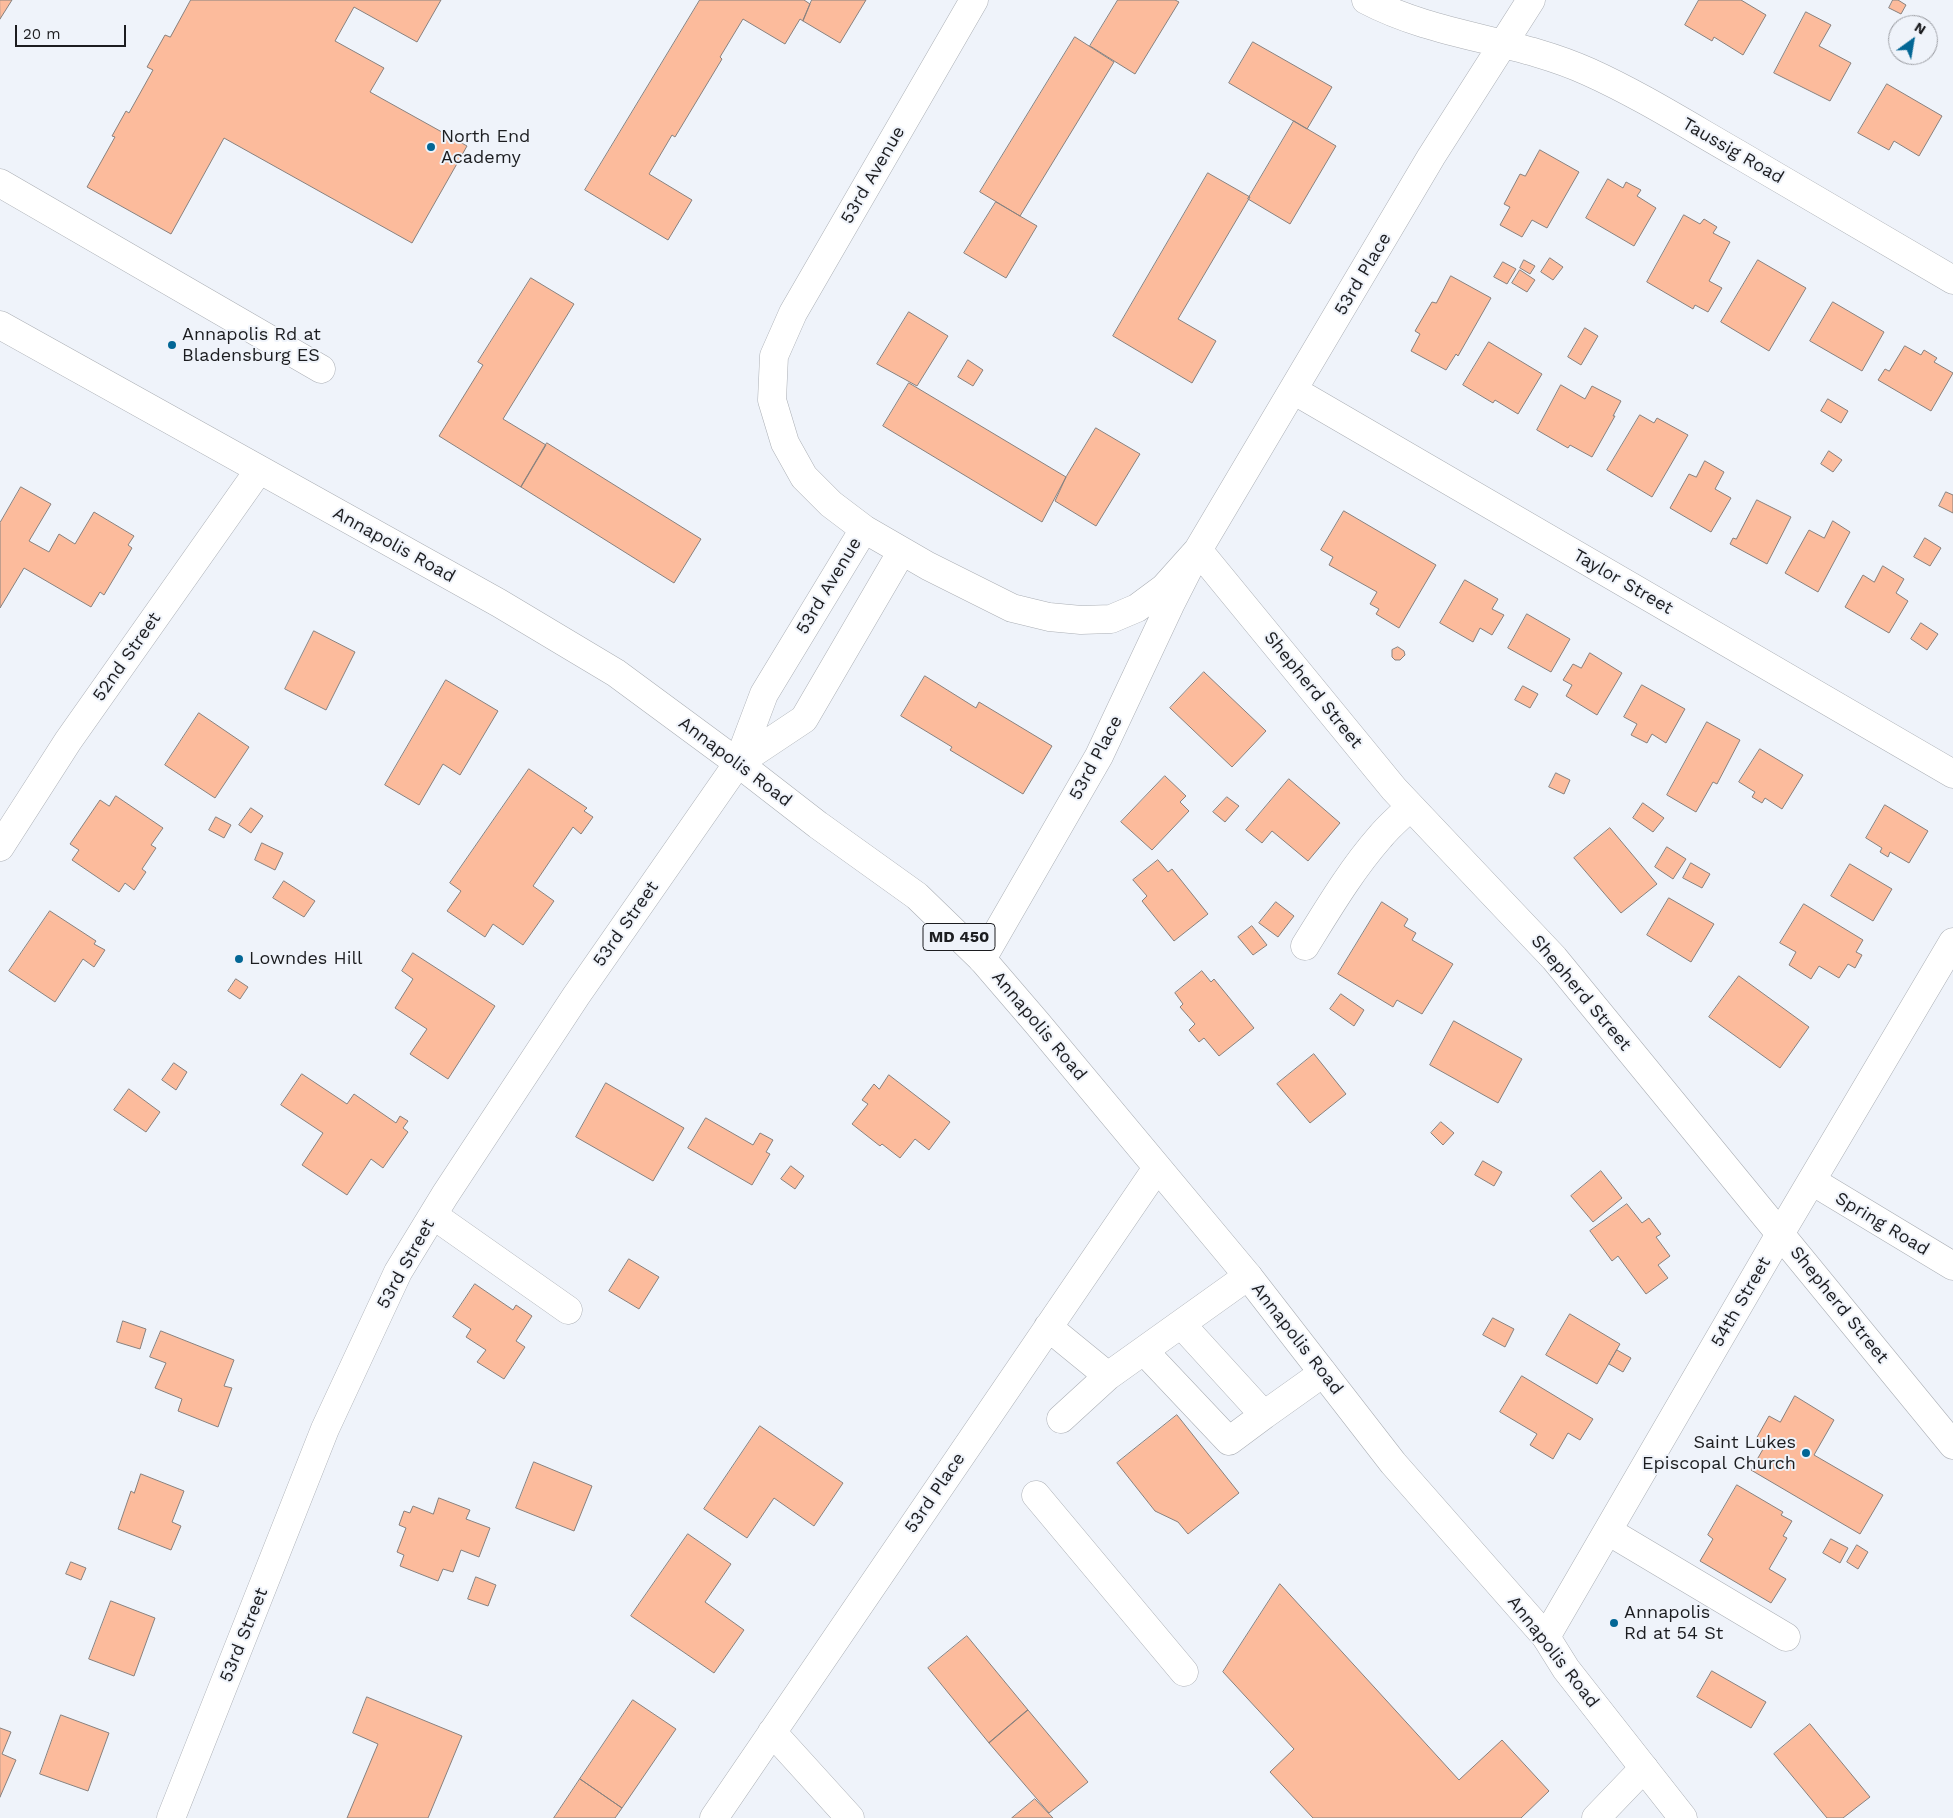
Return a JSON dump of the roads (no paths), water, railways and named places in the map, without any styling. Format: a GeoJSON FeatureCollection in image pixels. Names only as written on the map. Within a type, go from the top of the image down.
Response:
{"type":"FeatureCollection","features":[{"type":"Feature","properties":{"kind":"street","name":"53rd Avenue"},"geometry":{"type":"LineString","coordinates":[[738,763],[764,694],[864,529],[831,504],[804,476],[785,443],[772,400],[774,356],[792,313],[974,0]]}},
{"type":"Feature","properties":{"kind":"street"},"geometry":{"type":"LineString","coordinates":[[1366,0],[1379,7],[1450,32],[1504,43]]}},
{"type":"Feature","properties":{"kind":"street","name":"53rd Place"},"geometry":{"type":"LineString","coordinates":[[982,959],[1100,756],[1170,605],[1198,550],[1432,157],[1531,0]]}},
{"type":"Feature","properties":{"kind":"street","name":"Taussig Road"},"geometry":{"type":"LineString","coordinates":[[1504,43],[1542,53],[1588,72],[1654,106],[1953,280]]}},
{"type":"Feature","properties":{"kind":"street"},"geometry":{"type":"LineString","coordinates":[[0,182],[321,369]]}},
{"type":"Feature","properties":{"kind":"street","name":"Annapolis Road"},"geometry":{"type":"LineString","coordinates":[[0,325],[499,603],[616,673],[818,825],[917,896],[982,959],[1248,1276],[1393,1463],[1546,1637],[1566,1669],[1683,1818]]}},
{"type":"Feature","properties":{"kind":"street","name":"Taylor Street"},"geometry":{"type":"LineString","coordinates":[[1293,390],[1953,774]]}},
{"type":"Feature","properties":{"kind":"street","name":"52nd Street"},"geometry":{"type":"LineString","coordinates":[[0,847],[68,741],[259,470]]}},
{"type":"Feature","properties":{"kind":"street","name":"53rd Place"},"geometry":{"type":"LineString","coordinates":[[864,529],[902,551],[1012,608],[1049,617],[1080,620],[1111,619],[1136,608],[1164,588],[1198,550]]}},
{"type":"Feature","properties":{"kind":"street","name":"Shepherd Street"},"geometry":{"type":"LineString","coordinates":[[1198,550],[1410,806],[1554,958],[1953,1445]]}},
{"type":"Feature","properties":{"kind":"street"},"geometry":{"type":"LineString","coordinates":[[738,763],[804,719],[902,551]]}},
{"type":"Feature","properties":{"kind":"street","name":"53rd Street"},"geometry":{"type":"LineString","coordinates":[[171,1818],[325,1430],[398,1272],[576,996],[738,763]]}},
{"type":"Feature","properties":{"kind":"street"},"geometry":{"type":"LineString","coordinates":[[1305,946],[1365,857],[1380,837],[1410,806]]}},
{"type":"Feature","properties":{"kind":"street","name":"54th Street"},"geometry":{"type":"LineString","coordinates":[[1546,1637],[1780,1234],[1953,942]]}},
{"type":"Feature","properties":{"kind":"street","name":"53rd Place"},"geometry":{"type":"LineString","coordinates":[[714,1818],[1157,1168]]}},
{"type":"Feature","properties":{"kind":"street","name":"Spring Road"},"geometry":{"type":"LineString","coordinates":[[1812,1181],[1953,1266]]}},
{"type":"Feature","properties":{"kind":"street"},"geometry":{"type":"LineString","coordinates":[[433,1215],[568,1310]]}},
{"type":"Feature","properties":{"kind":"street"},"geometry":{"type":"LineString","coordinates":[[1061,1419],[1108,1376],[1248,1276]]}},
{"type":"Feature","properties":{"kind":"street"},"geometry":{"type":"LineString","coordinates":[[1180,1324],[1264,1415]]}},
{"type":"Feature","properties":{"kind":"street"},"geometry":{"type":"LineString","coordinates":[[1048,1327],[1108,1376]]}},
{"type":"Feature","properties":{"kind":"street"},"geometry":{"type":"LineString","coordinates":[[1144,1352],[1228,1442],[1323,1372]]}},
{"type":"Feature","properties":{"kind":"street"},"geometry":{"type":"LineString","coordinates":[[1036,1495],[1184,1672]]}},
{"type":"Feature","properties":{"kind":"street"},"geometry":{"type":"LineString","coordinates":[[1608,1531],[1786,1637]]}},
{"type":"Feature","properties":{"kind":"street"},"geometry":{"type":"LineString","coordinates":[[772,1732],[850,1818]]}},
{"type":"Feature","properties":{"kind":"street"},"geometry":{"type":"LineString","coordinates":[[1596,1818],[1644,1768]]}},
{"type":"Feature","properties":{"kind":"place","name":"North End Academy"},"geometry":{"type":"Point","coordinates":[431,147]}},
{"type":"Feature","properties":{"kind":"place","name":"Annapolis Rd at Bladensburg ES"},"geometry":{"type":"Point","coordinates":[172,345]}},
{"type":"Feature","properties":{"kind":"place","name":"Lowndes Hill"},"geometry":{"type":"Point","coordinates":[239,959]}},
{"type":"Feature","properties":{"kind":"place","name":"Saint Lukes Episcopal Church"},"geometry":{"type":"Point","coordinates":[1806,1453]}},
{"type":"Feature","properties":{"kind":"place","name":"Annapolis Rd at 54 St"},"geometry":{"type":"Point","coordinates":[1614,1623]}}]}
